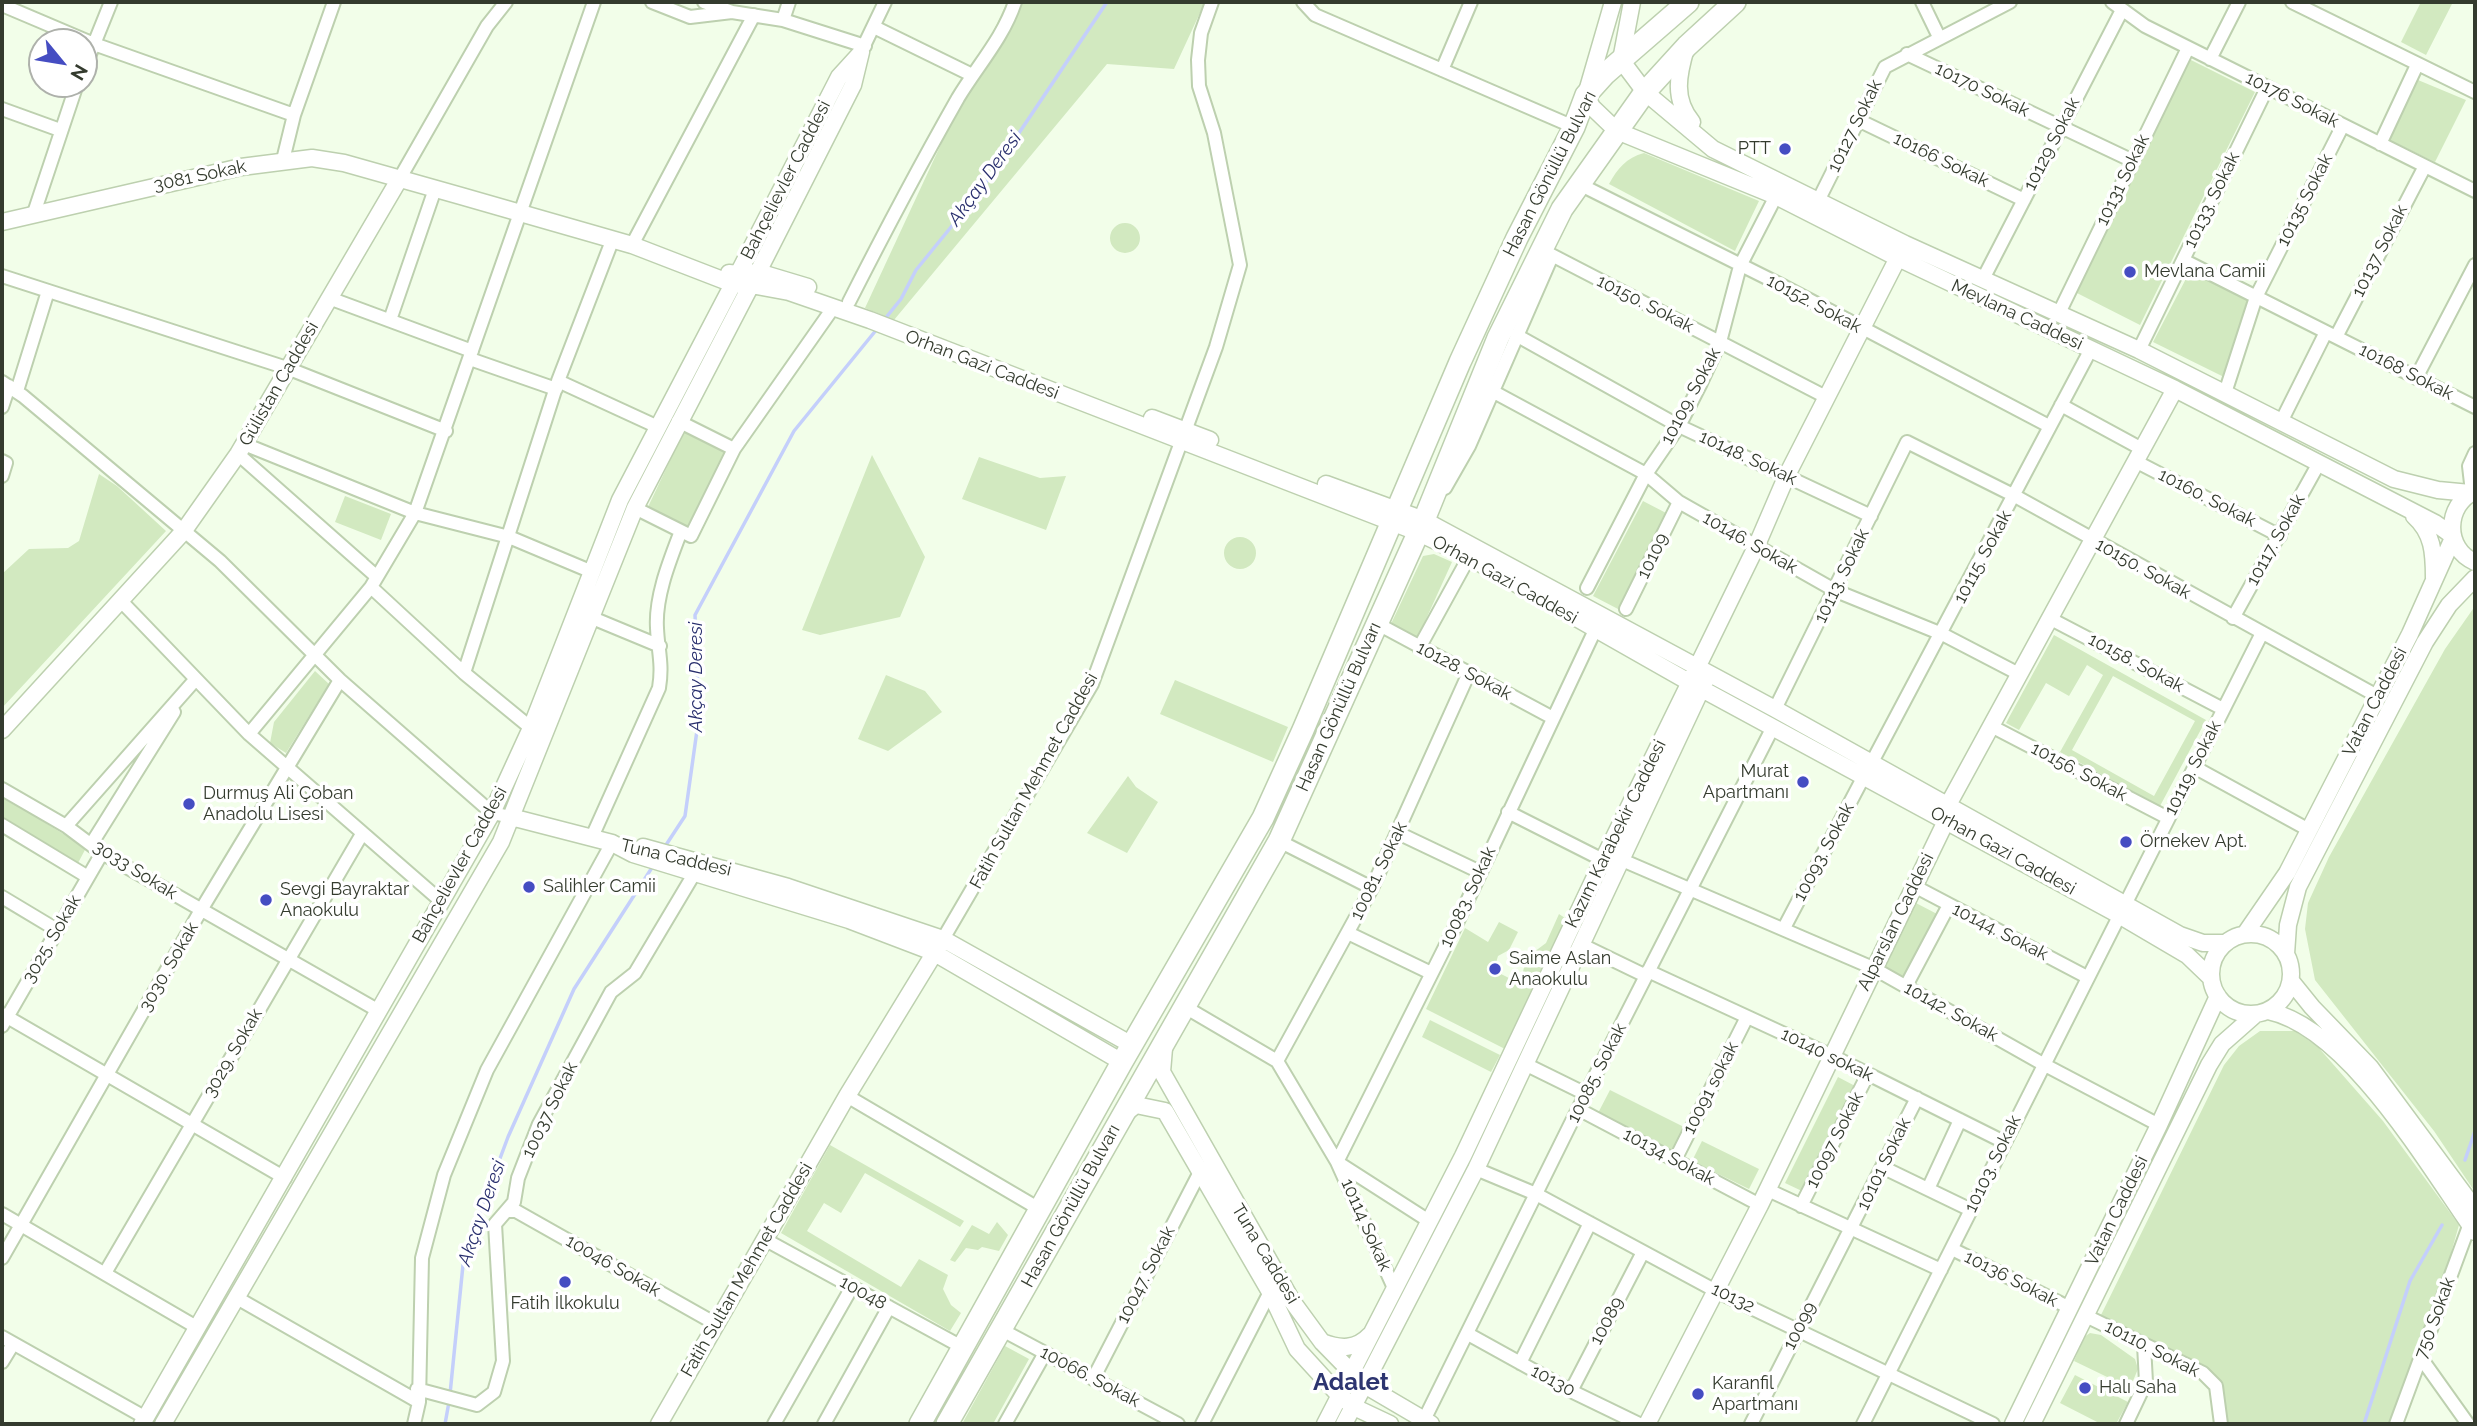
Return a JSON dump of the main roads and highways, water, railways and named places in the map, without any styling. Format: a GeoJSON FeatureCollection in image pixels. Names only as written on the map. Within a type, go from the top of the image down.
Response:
{"type":"FeatureCollection","features":[{"type":"Feature","properties":{"kind":"main road","name":"Hasan Gönüllü Bulvarı"},"geometry":{"type":"LineString","coordinates":[[920,1424],[1127,1053],[1263,818],[1506,262],[1574,127],[1586,95],[1621,60],[1688,2]]}},
{"type":"Feature","properties":{"kind":"main road","name":"Hasan Gönüllü Bulvarı"},"geometry":{"type":"LineString","coordinates":[[947,1424],[1279,841],[1420,526],[1488,360],[1546,253],[1579,184],[1645,92],[1687,46],[1735,2]]}},
{"type":"Feature","properties":{"kind":"waterway","name":"Akçay Deresi"},"geometry":{"type":"LineString","coordinates":[[884,320],[901,299],[916,270],[978,194],[1107,2]]}},
{"type":"Feature","properties":{"kind":"waterway","name":"Akçay Deresi"},"geometry":{"type":"LineString","coordinates":[[664,848],[685,816],[699,716],[695,615],[794,431],[877,329]]}},
{"type":"Feature","properties":{"kind":"waterway","name":"Akçay Deresi"},"geometry":{"type":"LineString","coordinates":[[450,1394],[464,1255],[508,1137],[574,989],[653,866]]}},
{"type":"Feature","properties":{"kind":"waterway"},"geometry":{"type":"LineString","coordinates":[[2465,1160],[2475,1131]]}},
{"type":"Feature","properties":{"kind":"waterway"},"geometry":{"type":"LineString","coordinates":[[2364,1424],[2410,1281],[2442,1225]]}},
{"type":"Feature","properties":{"kind":"waterway","name":"Akçay Deresi"},"geometry":{"type":"LineString","coordinates":[[445,1424],[449,1402]]}},
{"type":"Feature","properties":{"kind":"place","name":"PTT"},"geometry":{"type":"Point","coordinates":[1785,149]}},
{"type":"Feature","properties":{"kind":"place","name":"Mevlana Camii"},"geometry":{"type":"Point","coordinates":[2130,272]}},
{"type":"Feature","properties":{"kind":"place","name":"Murat Apartmanı"},"geometry":{"type":"Point","coordinates":[1803,782]}},
{"type":"Feature","properties":{"kind":"place","name":"Durmuş Ali Çoban Anadolu Lisesi"},"geometry":{"type":"Point","coordinates":[189,804]}},
{"type":"Feature","properties":{"kind":"place","name":"Örnekev Apt."},"geometry":{"type":"Point","coordinates":[2126,842]}},
{"type":"Feature","properties":{"kind":"place","name":"Salihler Camii"},"geometry":{"type":"Point","coordinates":[529,887]}},
{"type":"Feature","properties":{"kind":"place","name":"Sevgi Bayraktar Anaokulu"},"geometry":{"type":"Point","coordinates":[266,900]}},
{"type":"Feature","properties":{"kind":"place","name":"Saime Aslan Anaokulu"},"geometry":{"type":"Point","coordinates":[1495,969]}},
{"type":"Feature","properties":{"kind":"place","name":"Fatih İlkokulu"},"geometry":{"type":"Point","coordinates":[565,1282]}},
{"type":"Feature","properties":{"kind":"place","name":"Halı Saha"},"geometry":{"type":"Point","coordinates":[2085,1388]}},
{"type":"Feature","properties":{"kind":"place","name":"Karanfil Apartmanı"},"geometry":{"type":"Point","coordinates":[1698,1394]}},
{"type":"Feature","properties":{"kind":"district","name":"Adalet"},"geometry":{"type":"Point","coordinates":[1351,1383]}}]}
